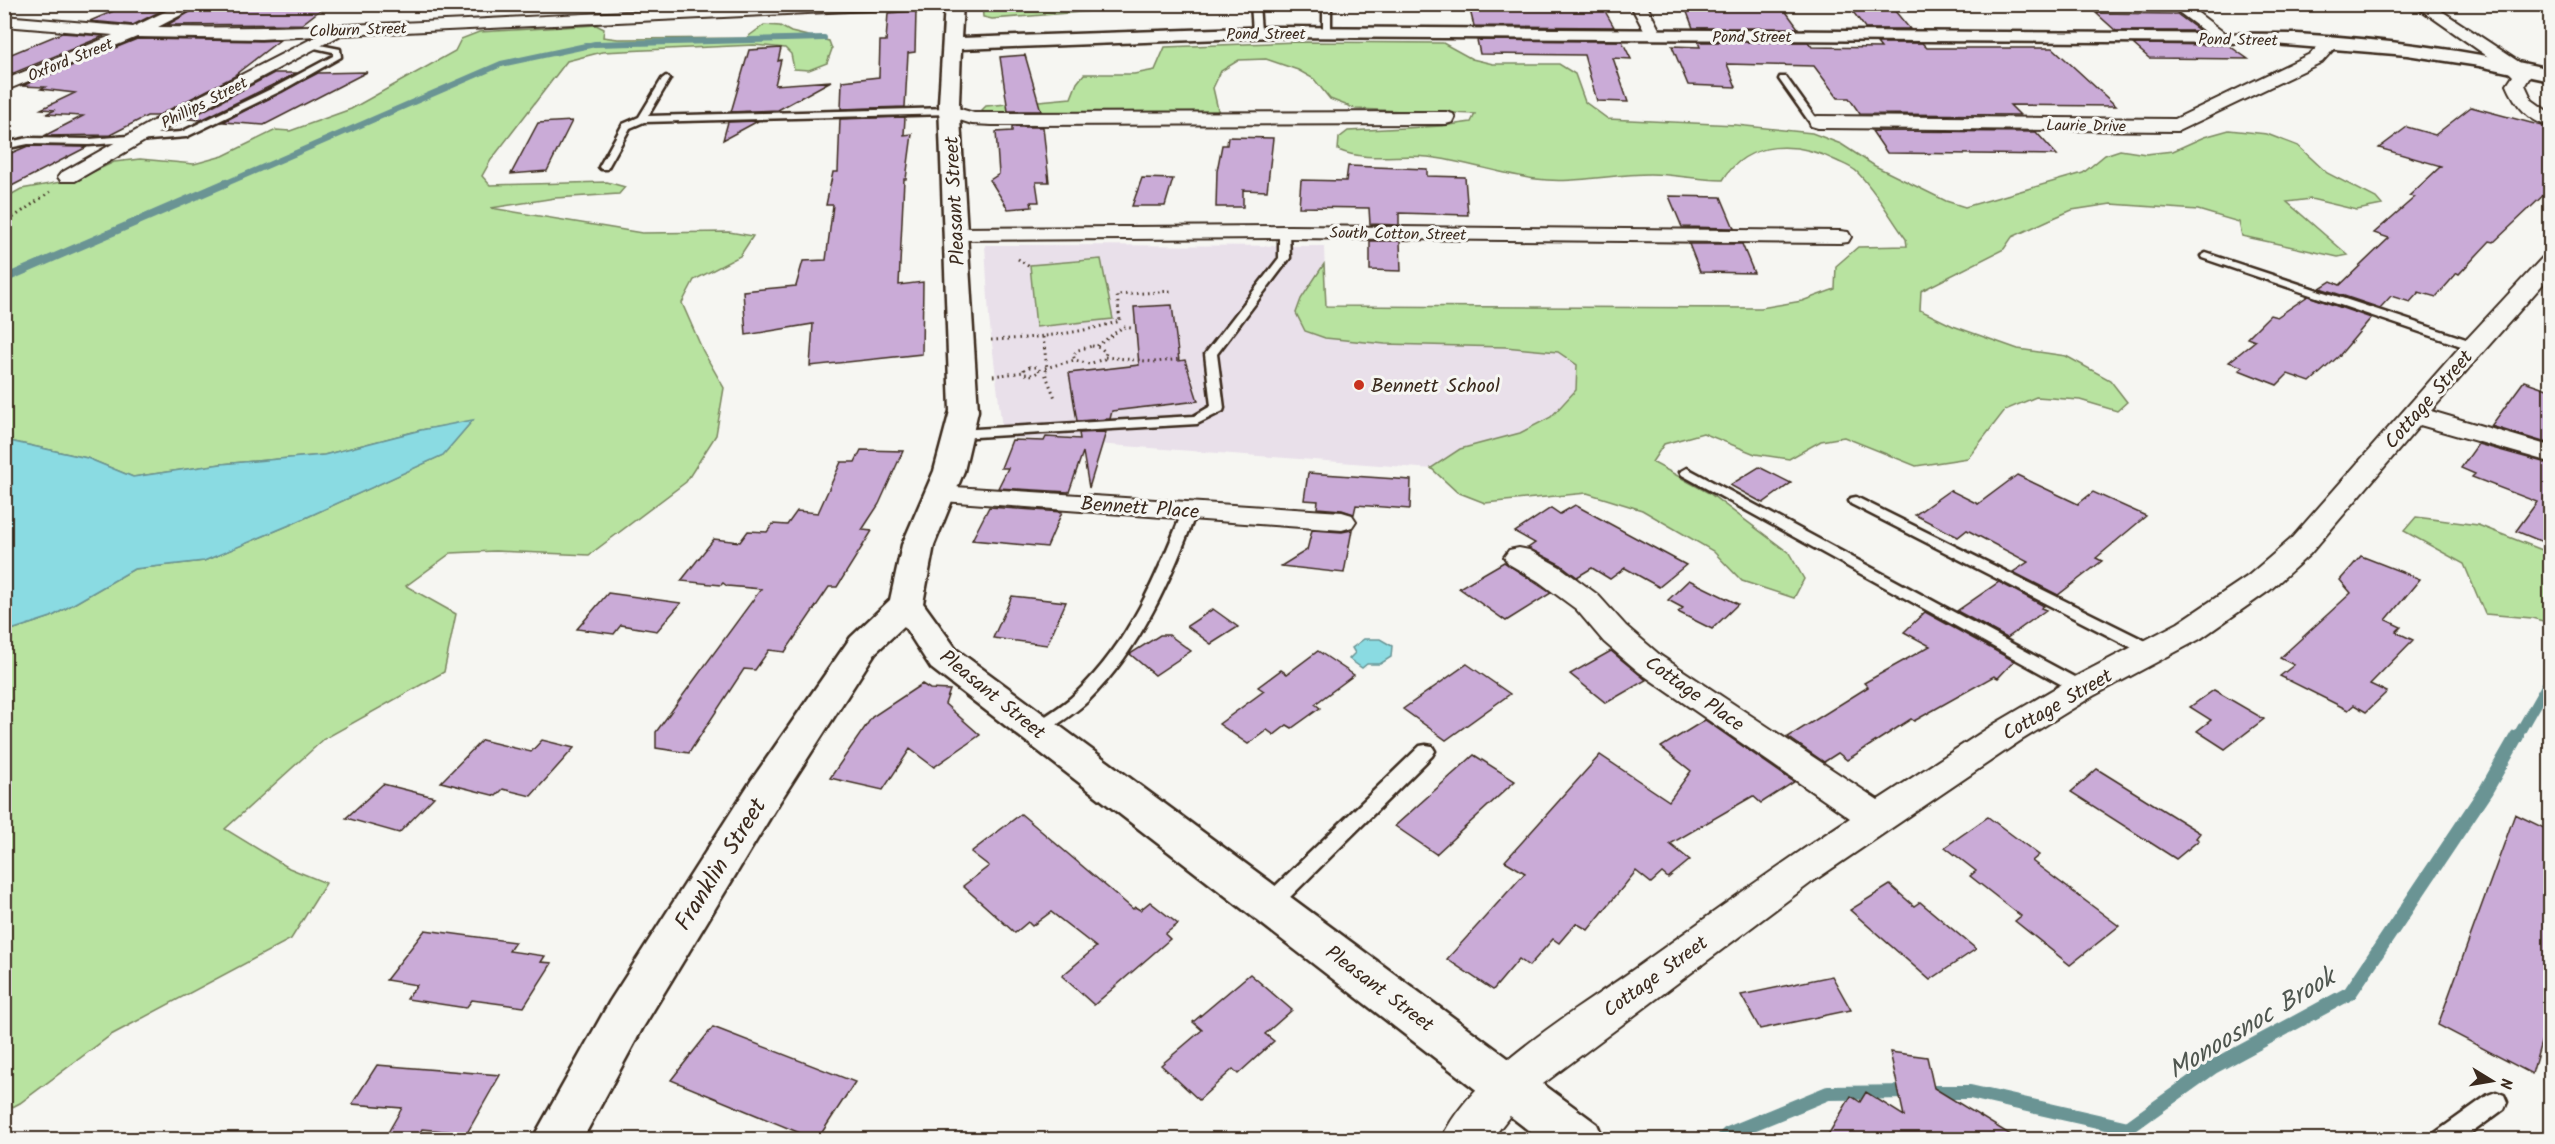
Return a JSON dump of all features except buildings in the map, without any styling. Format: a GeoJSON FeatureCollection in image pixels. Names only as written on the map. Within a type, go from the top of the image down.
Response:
{"type":"FeatureCollection","features":[{"type":"Feature","properties":{"kind":"street","name":"Oxford Street"},"geometry":{"type":"LineString","coordinates":[[4,86],[135,32],[195,4]]}},
{"type":"Feature","properties":{"kind":"street","name":"Colburn Street"},"geometry":{"type":"LineString","coordinates":[[4,21],[135,32],[249,34],[891,4]]}},
{"type":"Feature","properties":{"kind":"street","name":"Pleasant Street"},"geometry":{"type":"LineString","coordinates":[[954,4],[950,111],[964,411],[949,471],[918,544],[906,603],[944,660],[1580,1140]]}},
{"type":"Feature","properties":{"kind":"street"},"geometry":{"type":"LineString","coordinates":[[1638,4],[1654,35]]}},
{"type":"Feature","properties":{"kind":"street"},"geometry":{"type":"LineString","coordinates":[[2175,4],[2223,38]]}},
{"type":"Feature","properties":{"kind":"street"},"geometry":{"type":"LineString","coordinates":[[2420,4],[2513,66],[2522,75],[2516,85],[2524,103],[2550,121]]}},
{"type":"Feature","properties":{"kind":"street","name":"Phillips Street"},"geometry":{"type":"LineString","coordinates":[[68,177],[136,138],[341,30]]}},
{"type":"Feature","properties":{"kind":"street","name":"Pond Street"},"geometry":{"type":"LineString","coordinates":[[951,44],[1257,32],[2223,38],[2332,42],[2454,56],[2550,75]]}},
{"type":"Feature","properties":{"kind":"street","name":"Laurie Drive"},"geometry":{"type":"LineString","coordinates":[[1818,122],[2178,125],[2316,57],[2332,42]]}},
{"type":"Feature","properties":{"kind":"street"},"geometry":{"type":"LineString","coordinates":[[950,111],[972,118],[1446,118]]}},
{"type":"Feature","properties":{"kind":"street","name":"South Cotton Street"},"geometry":{"type":"LineString","coordinates":[[956,234],[1284,232],[1840,237]]}},
{"type":"Feature","properties":{"kind":"street","name":"Cottage Street"},"geometry":{"type":"LineString","coordinates":[[1463,1140],[1508,1084],[1799,871],[2008,732],[2081,688],[2189,632],[2259,583],[2300,547],[2474,346],[2550,263]]}},
{"type":"Feature","properties":{"kind":"street"},"geometry":{"type":"LineString","coordinates":[[2415,415],[2550,454]]}},
{"type":"Feature","properties":{"kind":"street","name":"Bennett Place"},"geometry":{"type":"LineString","coordinates":[[939,494],[1342,521]]}},
{"type":"Feature","properties":{"kind":"street","name":"Cottage Place"},"geometry":{"type":"LineString","coordinates":[[1519,557],[1549,574],[1587,602],[1615,634],[1650,664],[1879,819]]}},
{"type":"Feature","properties":{"kind":"street","name":"Franklin Street"},"geometry":{"type":"LineString","coordinates":[[556,1140],[626,1015],[836,683],[863,645],[906,603]]}},
{"type":"Feature","properties":{"kind":"lane"},"geometry":{"type":"LineString","coordinates":[[1255,4],[1257,32]]}},
{"type":"Feature","properties":{"kind":"lane"},"geometry":{"type":"LineString","coordinates":[[1327,4],[1327,33]]}},
{"type":"Feature","properties":{"kind":"lane"},"geometry":{"type":"LineString","coordinates":[[4,146],[28,141],[89,142],[167,138],[196,131],[337,57],[337,51],[313,45]]}},
{"type":"Feature","properties":{"kind":"lane"},"geometry":{"type":"LineString","coordinates":[[1783,79],[1811,118],[1818,122]]}},
{"type":"Feature","properties":{"kind":"lane"},"geometry":{"type":"LineString","coordinates":[[642,119],[666,80]]}},
{"type":"Feature","properties":{"kind":"lane"},"geometry":{"type":"LineString","coordinates":[[604,167],[626,126],[642,119],[950,111]]}},
{"type":"Feature","properties":{"kind":"lane"},"geometry":{"type":"LineString","coordinates":[[959,434],[1197,420],[1218,408],[1211,354],[1285,258],[1284,232]]}},
{"type":"Feature","properties":{"kind":"lane"},"geometry":{"type":"LineString","coordinates":[[2206,256],[2474,346]]}},
{"type":"Feature","properties":{"kind":"lane"},"geometry":{"type":"LineString","coordinates":[[1688,472],[2081,688]]}},
{"type":"Feature","properties":{"kind":"lane"},"geometry":{"type":"LineString","coordinates":[[1856,501],[2152,651]]}},
{"type":"Feature","properties":{"kind":"lane"},"geometry":{"type":"LineString","coordinates":[[1037,730],[1081,698],[1123,651],[1169,566],[1190,510]]}},
{"type":"Feature","properties":{"kind":"lane"},"geometry":{"type":"LineString","coordinates":[[1269,905],[1426,751]]}},
{"type":"Feature","properties":{"kind":"lane"},"geometry":{"type":"LineString","coordinates":[[2443,1140],[2496,1102]]}},
{"type":"Feature","properties":{"kind":"path"},"geometry":{"type":"LineString","coordinates":[[4,224],[68,177]]}},
{"type":"Feature","properties":{"kind":"path"},"geometry":{"type":"LineString","coordinates":[[990,340],[1043,337],[1098,328],[1120,321],[1117,295],[1172,291]]}},
{"type":"Feature","properties":{"kind":"path"},"geometry":{"type":"LineString","coordinates":[[1075,360],[1073,355],[1078,350],[1097,347],[1123,327],[1131,328]]}},
{"type":"Feature","properties":{"kind":"path"},"geometry":{"type":"LineString","coordinates":[[1043,337],[1047,368],[1045,373]]}},
{"type":"Feature","properties":{"kind":"path"},"geometry":{"type":"LineString","coordinates":[[1097,347],[1104,350],[1105,357]]}},
{"type":"Feature","properties":{"kind":"path"},"geometry":{"type":"LineString","coordinates":[[993,376],[1024,372],[1030,375],[1039,370],[1075,360],[1095,363],[1105,357],[1156,362],[1181,359]]}},
{"type":"Feature","properties":{"kind":"path"},"geometry":{"type":"LineString","coordinates":[[1024,372],[1029,367],[1045,373],[1055,398]]}},
{"type":"Feature","properties":{"kind":"shaded area","name":"Bennett School"},"geometry":{"type":"Polygon","coordinates":[[[985,245],[1324,246],[1326,306],[1761,308],[1541,477],[1003,437],[989,318],[985,245]]]}},
{"type":"Feature","properties":{"kind":"green space"},"geometry":{"type":"Polygon","coordinates":[[[982,4],[1168,5],[992,19],[983,17],[982,4]]]}},
{"type":"Feature","properties":{"kind":"green space"},"geometry":{"type":"Polygon","coordinates":[[[596,25],[604,29],[603,37],[618,39],[746,38],[764,25],[780,26],[791,32],[829,41],[832,49],[827,63],[809,70],[794,69],[791,54],[785,48],[754,45],[602,52],[567,61],[491,160],[482,176],[490,185],[607,182],[625,187],[619,194],[555,198],[491,208],[642,233],[729,232],[753,236],[740,256],[694,280],[682,303],[703,351],[724,388],[716,435],[686,482],[589,555],[495,551],[451,553],[406,586],[456,614],[444,672],[324,739],[225,829],[289,868],[326,883],[291,939],[111,1035],[20,1103],[5,1111],[5,632],[51,617],[134,569],[204,561],[292,524],[443,455],[472,421],[421,430],[324,455],[221,464],[133,477],[87,458],[5,440],[5,198],[21,189],[78,179],[114,162],[140,159],[194,164],[223,156],[276,130],[290,131],[351,109],[455,51],[461,39],[479,32],[596,25]]]}},
{"type":"Feature","properties":{"kind":"green space"},"geometry":{"type":"Polygon","coordinates":[[[1298,42],[1443,43],[1472,59],[1493,64],[1559,64],[1575,74],[1585,102],[1608,119],[1736,125],[1812,133],[1841,144],[1875,166],[1946,201],[1965,207],[2083,173],[2105,155],[2120,150],[2146,154],[2173,151],[2204,137],[2229,130],[2267,134],[2298,146],[2327,173],[2376,198],[2382,205],[2357,210],[2311,199],[2287,202],[2348,255],[2338,257],[2242,236],[2239,222],[2198,210],[2111,204],[2072,210],[2012,237],[2004,249],[1921,291],[1920,310],[1953,326],[2018,349],[2066,356],[2110,380],[2127,402],[2117,411],[2080,400],[2036,397],[2005,410],[1968,458],[1916,466],[1844,437],[1821,441],[1789,459],[1755,454],[1703,433],[1664,444],[1652,462],[1709,493],[1789,553],[1804,579],[1794,598],[1742,581],[1713,551],[1642,510],[1587,493],[1485,503],[1457,492],[1431,468],[1460,449],[1520,433],[1551,417],[1576,390],[1577,365],[1558,352],[1505,347],[1385,344],[1325,338],[1305,331],[1296,313],[1301,299],[1324,264],[1326,306],[1761,308],[1802,301],[1835,289],[1836,266],[1858,247],[1907,246],[1906,239],[1864,179],[1853,169],[1822,154],[1790,147],[1760,151],[1746,157],[1733,167],[1723,180],[1650,174],[1550,180],[1522,177],[1428,157],[1371,157],[1349,154],[1338,150],[1339,138],[1348,131],[1442,126],[1471,122],[1475,114],[1356,109],[1330,99],[1314,79],[1298,70],[1266,59],[1239,60],[1221,71],[1213,88],[1219,114],[993,114],[982,110],[986,106],[1071,98],[1077,83],[1084,74],[1134,74],[1155,70],[1165,47],[1298,42]]]}},
{"type":"Feature","properties":{"kind":"green space"},"geometry":{"type":"Polygon","coordinates":[[[1101,259],[1113,319],[1036,327],[1030,265],[1101,259]]]}},
{"type":"Feature","properties":{"kind":"green space"},"geometry":{"type":"Polygon","coordinates":[[[2416,517],[2478,525],[2550,553],[2550,623],[2532,618],[2485,614],[2464,564],[2404,531],[2416,517]]]}},
{"type":"Feature","properties":{"kind":"water"},"geometry":{"type":"Polygon","coordinates":[[[473,420],[443,455],[292,524],[204,561],[134,569],[51,617],[5,632],[5,440],[87,458],[133,477],[221,464],[324,455],[421,430],[473,420]]]}},
{"type":"Feature","properties":{"kind":"water"},"geometry":{"type":"Polygon","coordinates":[[[1364,639],[1380,639],[1392,646],[1391,657],[1380,664],[1367,664],[1362,668],[1349,659],[1355,653],[1352,648],[1364,639]]]}},
{"type":"Feature","properties":{"kind":"waterway"},"geometry":{"type":"LineString","coordinates":[[222,185],[501,64],[595,44],[824,38]]}},
{"type":"Feature","properties":{"kind":"waterway"},"geometry":{"type":"LineString","coordinates":[[4,279],[226,183]]}},
{"type":"Feature","properties":{"kind":"waterway","name":"Monoosnoc Brook"},"geometry":{"type":"LineString","coordinates":[[2517,737],[2550,679]]}},
{"type":"Feature","properties":{"kind":"waterway","name":"Monoosnoc Brook"},"geometry":{"type":"LineString","coordinates":[[1929,1092],[1970,1092],[2128,1128],[2213,1067],[2350,993],[2486,790],[2517,736]]}},
{"type":"Feature","properties":{"kind":"waterway","name":"Monoosnoc Brook"},"geometry":{"type":"LineString","coordinates":[[1722,1140],[1728,1134],[1828,1093],[1913,1092]]}},
{"type":"Feature","properties":{"kind":"place","name":"Bennett School"},"geometry":{"type":"Point","coordinates":[1359,385]}}]}
